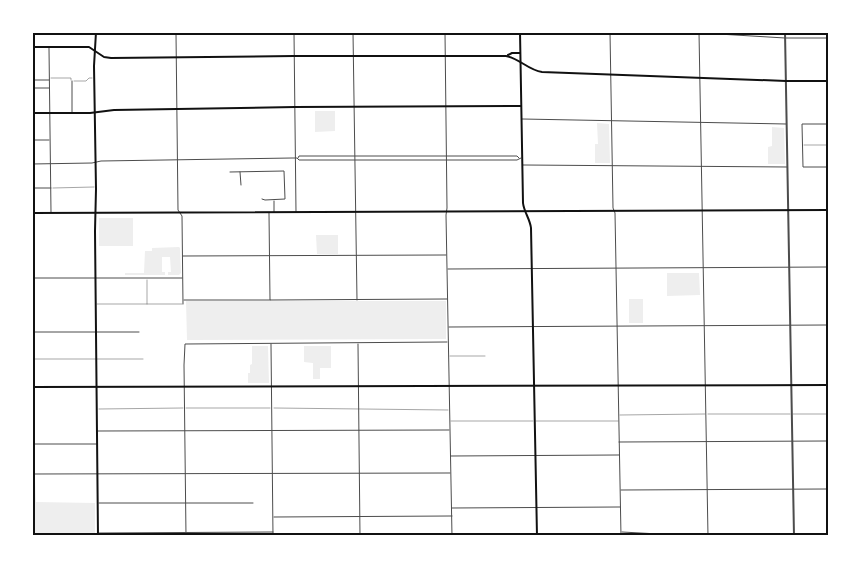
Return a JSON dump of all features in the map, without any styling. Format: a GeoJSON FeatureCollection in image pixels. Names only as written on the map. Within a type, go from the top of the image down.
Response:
{"type":"FeatureCollection","features":[{"type":"Feature","properties":{"kind":"main road"},"geometry":{"type":"LineString","coordinates":[[96,32],[94,78],[98,534]]}},
{"type":"Feature","properties":{"kind":"main road"},"geometry":{"type":"LineString","coordinates":[[520,32],[523,203],[531,228],[537,536]]}},
{"type":"Feature","properties":{"kind":"main road"},"geometry":{"type":"LineString","coordinates":[[32,47],[88,47],[109,58],[506,56],[512,57],[533,70],[542,72],[828,81]]}},
{"type":"Feature","properties":{"kind":"main road"},"geometry":{"type":"LineString","coordinates":[[506,56],[512,53],[521,53]]}},
{"type":"Feature","properties":{"kind":"main road"},"geometry":{"type":"LineString","coordinates":[[32,113],[295,107],[522,106]]}},
{"type":"Feature","properties":{"kind":"main road"},"geometry":{"type":"LineString","coordinates":[[32,213],[828,210]]}},
{"type":"Feature","properties":{"kind":"main road"},"geometry":{"type":"LineString","coordinates":[[32,387],[828,385]]}},
{"type":"Feature","properties":{"kind":"street"},"geometry":{"type":"LineString","coordinates":[[175,32],[178,210],[182,216],[183,304]]}},
{"type":"Feature","properties":{"kind":"street"},"geometry":{"type":"LineString","coordinates":[[294,32],[297,158],[296,212]]}},
{"type":"Feature","properties":{"kind":"street"},"geometry":{"type":"LineString","coordinates":[[353,32],[357,300]]}},
{"type":"Feature","properties":{"kind":"street"},"geometry":{"type":"LineString","coordinates":[[445,32],[452,536]]}},
{"type":"Feature","properties":{"kind":"street"},"geometry":{"type":"LineString","coordinates":[[610,32],[621,536]]}},
{"type":"Feature","properties":{"kind":"street"},"geometry":{"type":"LineString","coordinates":[[684,32],[785,38],[828,38]]}},
{"type":"Feature","properties":{"kind":"street"},"geometry":{"type":"LineString","coordinates":[[785,32],[794,536]]}},
{"type":"Feature","properties":{"kind":"street"},"geometry":{"type":"LineString","coordinates":[[699,33],[708,536]]}},
{"type":"Feature","properties":{"kind":"street"},"geometry":{"type":"LineString","coordinates":[[49,47],[51,213]]}},
{"type":"Feature","properties":{"kind":"street"},"geometry":{"type":"LineString","coordinates":[[32,80],[50,79]]}},
{"type":"Feature","properties":{"kind":"street"},"geometry":{"type":"LineString","coordinates":[[72,81],[72,113]]}},
{"type":"Feature","properties":{"kind":"street"},"geometry":{"type":"LineString","coordinates":[[32,88],[50,88]]}},
{"type":"Feature","properties":{"kind":"street"},"geometry":{"type":"LineString","coordinates":[[522,118],[787,124]]}},
{"type":"Feature","properties":{"kind":"street"},"geometry":{"type":"LineString","coordinates":[[828,124],[802,124],[803,167],[828,167]]}},
{"type":"Feature","properties":{"kind":"street"},"geometry":{"type":"LineString","coordinates":[[32,140],[50,140]]}},
{"type":"Feature","properties":{"kind":"street"},"geometry":{"type":"LineString","coordinates":[[32,164],[297,158],[299,156],[517,156],[521,158]]}},
{"type":"Feature","properties":{"kind":"street"},"geometry":{"type":"LineString","coordinates":[[297,158],[299,160],[517,160],[521,158]]}},
{"type":"Feature","properties":{"kind":"street"},"geometry":{"type":"LineString","coordinates":[[522,165],[788,167]]}},
{"type":"Feature","properties":{"kind":"street"},"geometry":{"type":"LineString","coordinates":[[230,172],[284,171],[285,199],[262,199]]}},
{"type":"Feature","properties":{"kind":"street"},"geometry":{"type":"LineString","coordinates":[[240,172],[241,185]]}},
{"type":"Feature","properties":{"kind":"street"},"geometry":{"type":"LineString","coordinates":[[32,188],[51,188]]}},
{"type":"Feature","properties":{"kind":"street"},"geometry":{"type":"LineString","coordinates":[[274,200],[274,212]]}},
{"type":"Feature","properties":{"kind":"street"},"geometry":{"type":"LineString","coordinates":[[269,212],[270,300]]}},
{"type":"Feature","properties":{"kind":"street"},"geometry":{"type":"LineString","coordinates":[[182,256],[447,255]]}},
{"type":"Feature","properties":{"kind":"street"},"geometry":{"type":"LineString","coordinates":[[447,269],[828,267]]}},
{"type":"Feature","properties":{"kind":"street"},"geometry":{"type":"LineString","coordinates":[[32,278],[183,278]]}},
{"type":"Feature","properties":{"kind":"street"},"geometry":{"type":"LineString","coordinates":[[183,300],[448,299]]}},
{"type":"Feature","properties":{"kind":"street"},"geometry":{"type":"LineString","coordinates":[[448,327],[828,326]]}},
{"type":"Feature","properties":{"kind":"street"},"geometry":{"type":"LineString","coordinates":[[32,332],[139,332]]}},
{"type":"Feature","properties":{"kind":"street"},"geometry":{"type":"LineString","coordinates":[[186,536],[185,344],[449,342]]}},
{"type":"Feature","properties":{"kind":"street"},"geometry":{"type":"LineString","coordinates":[[271,343],[273,536]]}},
{"type":"Feature","properties":{"kind":"street"},"geometry":{"type":"LineString","coordinates":[[358,343],[360,536]]}},
{"type":"Feature","properties":{"kind":"street"},"geometry":{"type":"LineString","coordinates":[[98,430],[450,430]]}},
{"type":"Feature","properties":{"kind":"street"},"geometry":{"type":"LineString","coordinates":[[619,442],[828,440]]}},
{"type":"Feature","properties":{"kind":"street"},"geometry":{"type":"LineString","coordinates":[[32,444],[98,444]]}},
{"type":"Feature","properties":{"kind":"street"},"geometry":{"type":"LineString","coordinates":[[450,456],[620,455]]}},
{"type":"Feature","properties":{"kind":"street"},"geometry":{"type":"LineString","coordinates":[[32,474],[451,473]]}},
{"type":"Feature","properties":{"kind":"street"},"geometry":{"type":"LineString","coordinates":[[620,490],[828,489]]}},
{"type":"Feature","properties":{"kind":"street"},"geometry":{"type":"LineString","coordinates":[[98,503],[254,503]]}},
{"type":"Feature","properties":{"kind":"street"},"geometry":{"type":"LineString","coordinates":[[452,508],[620,506]]}},
{"type":"Feature","properties":{"kind":"street"},"geometry":{"type":"LineString","coordinates":[[273,517],[452,516]]}},
{"type":"Feature","properties":{"kind":"street"},"geometry":{"type":"LineString","coordinates":[[98,534],[273,532]]}},
{"type":"Feature","properties":{"kind":"street"},"geometry":{"type":"LineString","coordinates":[[621,532],[695,536]]}},
{"type":"Feature","properties":{"kind":"street"},"geometry":{"type":"LineString","coordinates":[[808,536],[828,535]]}},
{"type":"Feature","properties":{"kind":"lane"},"geometry":{"type":"LineString","coordinates":[[50,79],[70,78],[72,81],[86,81],[89,78],[94,78]]}},
{"type":"Feature","properties":{"kind":"lane"},"geometry":{"type":"LineString","coordinates":[[803,145],[828,145]]}},
{"type":"Feature","properties":{"kind":"lane"},"geometry":{"type":"LineString","coordinates":[[51,188],[96,187]]}},
{"type":"Feature","properties":{"kind":"lane"},"geometry":{"type":"LineString","coordinates":[[147,278],[147,304]]}},
{"type":"Feature","properties":{"kind":"lane"},"geometry":{"type":"LineString","coordinates":[[96,304],[183,304]]}},
{"type":"Feature","properties":{"kind":"lane"},"geometry":{"type":"LineString","coordinates":[[449,356],[485,356]]}},
{"type":"Feature","properties":{"kind":"lane"},"geometry":{"type":"LineString","coordinates":[[32,359],[143,358]]}},
{"type":"Feature","properties":{"kind":"lane"},"geometry":{"type":"LineString","coordinates":[[97,409],[450,410]]}},
{"type":"Feature","properties":{"kind":"lane"},"geometry":{"type":"LineString","coordinates":[[619,415],[828,414]]}},
{"type":"Feature","properties":{"kind":"lane"},"geometry":{"type":"LineString","coordinates":[[450,421],[619,421]]}},
{"type":"Feature","properties":{"kind":"shaded area"},"geometry":{"type":"Polygon","coordinates":[[[315,111],[335,111],[335,131],[315,132],[315,111]]]}},
{"type":"Feature","properties":{"kind":"shaded area"},"geometry":{"type":"Polygon","coordinates":[[[597,123],[609,124],[610,163],[595,163],[595,144],[598,144],[597,123]]]}},
{"type":"Feature","properties":{"kind":"shaded area"},"geometry":{"type":"Polygon","coordinates":[[[772,127],[784,128],[785,164],[768,164],[768,147],[772,146],[772,127]]]}},
{"type":"Feature","properties":{"kind":"shaded area"},"geometry":{"type":"Polygon","coordinates":[[[99,218],[133,218],[133,246],[99,246],[99,218]]]}},
{"type":"Feature","properties":{"kind":"shaded area"},"geometry":{"type":"Polygon","coordinates":[[[316,235],[338,235],[338,254],[317,254],[316,235]]]}},
{"type":"Feature","properties":{"kind":"shaded area"},"geometry":{"type":"Polygon","coordinates":[[[179,247],[181,273],[179,275],[168,275],[168,272],[171,272],[170,257],[162,257],[162,272],[165,272],[165,275],[125,275],[125,273],[144,273],[145,251],[152,251],[152,248],[179,247]]]}},
{"type":"Feature","properties":{"kind":"shaded area"},"geometry":{"type":"Polygon","coordinates":[[[667,273],[699,273],[700,295],[667,296],[667,273]]]}},
{"type":"Feature","properties":{"kind":"shaded area"},"geometry":{"type":"Polygon","coordinates":[[[629,299],[643,299],[643,323],[629,323],[629,299]]]}},
{"type":"Feature","properties":{"kind":"shaded area"},"geometry":{"type":"Polygon","coordinates":[[[186,301],[446,301],[446,339],[187,340],[186,301]]]}},
{"type":"Feature","properties":{"kind":"shaded area"},"geometry":{"type":"Polygon","coordinates":[[[252,346],[268,346],[269,383],[248,383],[248,373],[250,373],[250,365],[252,364],[252,346]]]}},
{"type":"Feature","properties":{"kind":"shaded area"},"geometry":{"type":"Polygon","coordinates":[[[304,346],[331,346],[331,368],[320,368],[320,379],[313,379],[313,363],[304,362],[304,346]]]}},
{"type":"Feature","properties":{"kind":"shaded area"},"geometry":{"type":"Polygon","coordinates":[[[33,478],[35,478],[36,502],[95,503],[95,535],[33,535],[33,478]]]}}]}
